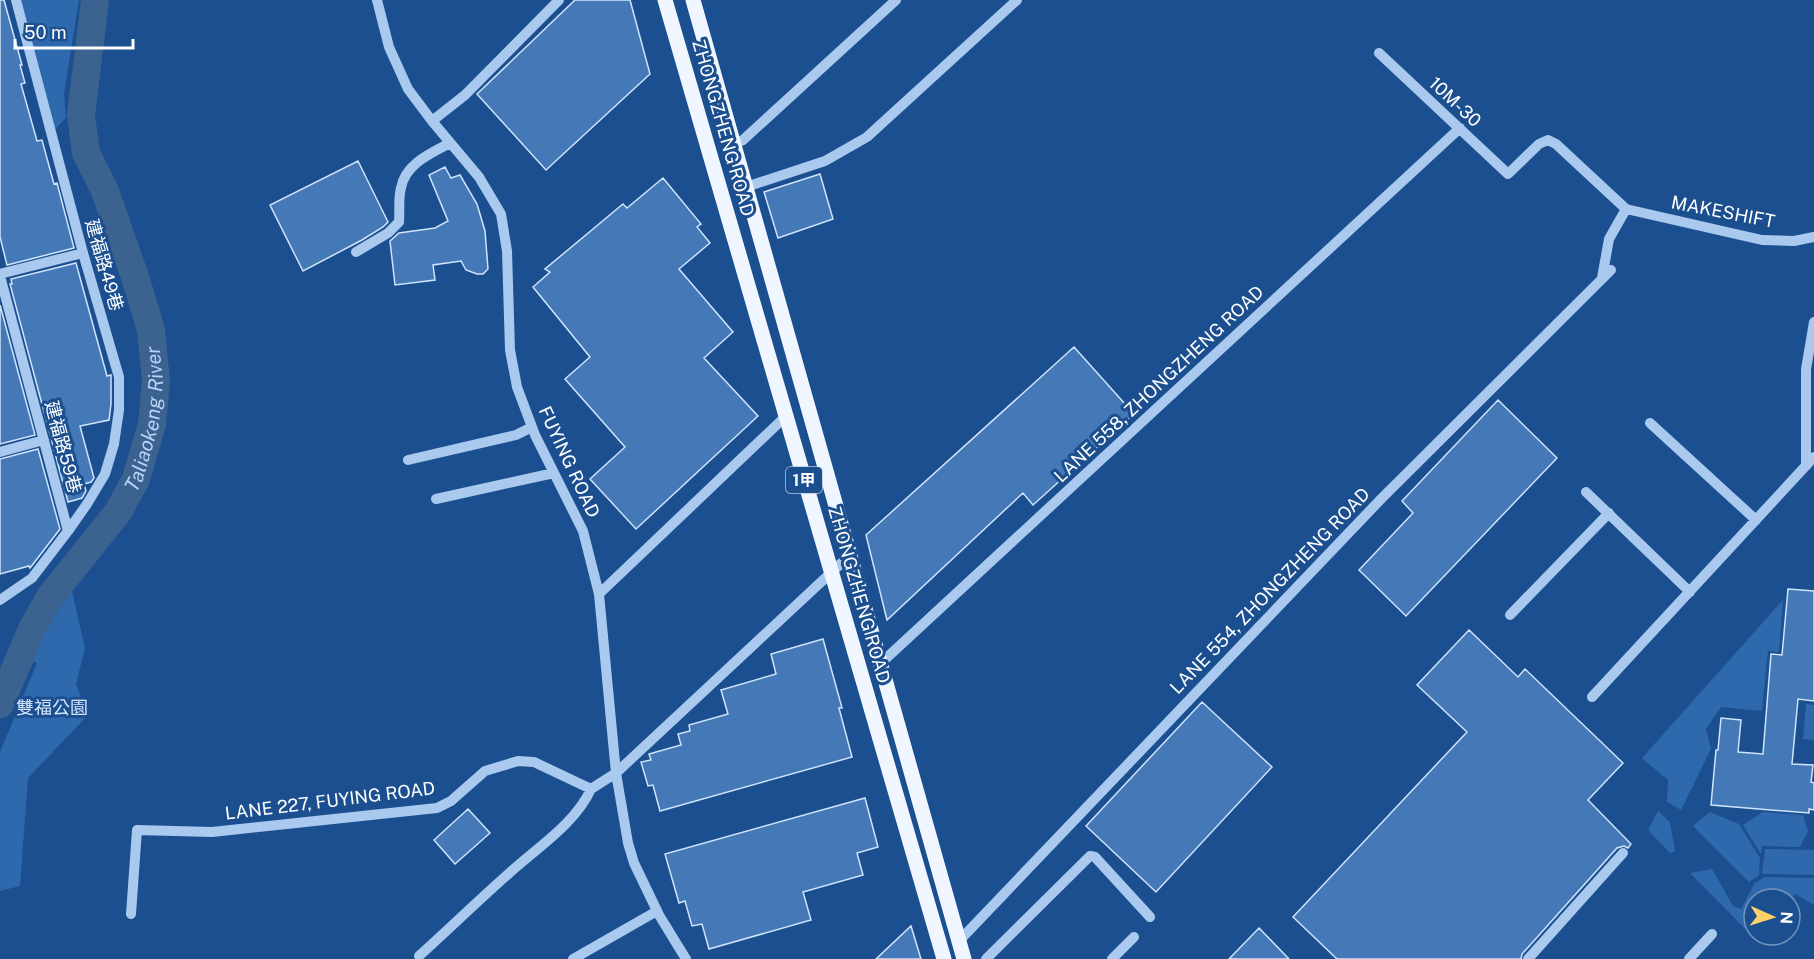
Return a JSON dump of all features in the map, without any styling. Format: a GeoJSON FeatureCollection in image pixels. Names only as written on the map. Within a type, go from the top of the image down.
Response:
{"type":"FeatureCollection","features":[{"type":"Feature","properties":{"kind":"main road","name":"ZHONGZHENG ROAD"},"geometry":{"type":"LineString","coordinates":[[665,0],[944,959]]}},
{"type":"Feature","properties":{"kind":"main road","name":"ZHONGZHENG ROAD"},"geometry":{"type":"LineString","coordinates":[[693,0],[964,959]]}},
{"type":"Feature","properties":{"kind":"street","name":"建福路49巷"},"geometry":{"type":"LineString","coordinates":[[16,0],[83,253],[119,376],[119,411],[114,444],[105,474],[68,531]]}},
{"type":"Feature","properties":{"kind":"street","name":"FUYING ROAD"},"geometry":{"type":"LineString","coordinates":[[377,0],[389,47],[408,89],[432,122],[479,177],[501,214],[507,251],[510,350],[517,387],[532,427],[583,531],[599,594],[616,773],[628,843],[634,863],[657,911],[686,959]]}},
{"type":"Feature","properties":{"kind":"street"},"geometry":{"type":"LineString","coordinates":[[432,122],[465,95],[559,0]]}},
{"type":"Feature","properties":{"kind":"street"},"geometry":{"type":"LineString","coordinates":[[733,144],[743,140],[896,0]]}},
{"type":"Feature","properties":{"kind":"street"},"geometry":{"type":"LineString","coordinates":[[746,187],[825,161],[867,137],[1017,0]]}},
{"type":"Feature","properties":{"kind":"street","name":"10M-30"},"geometry":{"type":"LineString","coordinates":[[1379,53],[1508,174],[1539,144],[1548,140],[1556,144],[1626,209]]}},
{"type":"Feature","properties":{"kind":"street","name":"LANE 558, ZHONGZHENG ROAD"},"geometry":{"type":"LineString","coordinates":[[881,663],[1460,128]]}},
{"type":"Feature","properties":{"kind":"street"},"geometry":{"type":"LineString","coordinates":[[356,252],[388,233],[399,222],[401,187],[409,171],[422,158],[450,142]]}},
{"type":"Feature","properties":{"kind":"street","name":"MAKESHIFT"},"geometry":{"type":"LineString","coordinates":[[1626,209],[1762,240],[1794,241],[1814,237]]}},
{"type":"Feature","properties":{"kind":"street","name":"LANE 554, ZHONGZHENG ROAD"},"geometry":{"type":"LineString","coordinates":[[959,941],[1382,498],[1611,270],[1602,279],[1609,239],[1626,209]]}},
{"type":"Feature","properties":{"kind":"street","name":"建福路59巷"},"geometry":{"type":"LineString","coordinates":[[68,531],[0,275],[83,253]]}},
{"type":"Feature","properties":{"kind":"street"},"geometry":{"type":"LineString","coordinates":[[1806,466],[1806,369],[1814,322]]}},
{"type":"Feature","properties":{"kind":"street"},"geometry":{"type":"LineString","coordinates":[[599,594],[786,416]]}},
{"type":"Feature","properties":{"kind":"street"},"geometry":{"type":"LineString","coordinates":[[1650,423],[1756,520]]}},
{"type":"Feature","properties":{"kind":"street"},"geometry":{"type":"LineString","coordinates":[[408,460],[516,435],[532,427]]}},
{"type":"Feature","properties":{"kind":"street"},"geometry":{"type":"LineString","coordinates":[[0,452],[44,440]]}},
{"type":"Feature","properties":{"kind":"street"},"geometry":{"type":"LineString","coordinates":[[1592,697],[1814,458]]}},
{"type":"Feature","properties":{"kind":"street"},"geometry":{"type":"LineString","coordinates":[[436,499],[554,472]]}},
{"type":"Feature","properties":{"kind":"street"},"geometry":{"type":"LineString","coordinates":[[1586,492],[1689,592]]}},
{"type":"Feature","properties":{"kind":"street"},"geometry":{"type":"LineString","coordinates":[[1510,615],[1609,513]]}},
{"type":"Feature","properties":{"kind":"street"},"geometry":{"type":"LineString","coordinates":[[0,600],[32,578],[68,531]]}},
{"type":"Feature","properties":{"kind":"street"},"geometry":{"type":"LineString","coordinates":[[419,956],[584,805],[591,789],[616,773],[850,555]]}},
{"type":"Feature","properties":{"kind":"street","name":"LANE 227, FUYING ROAD"},"geometry":{"type":"LineString","coordinates":[[130,914],[137,830],[212,832],[437,808],[451,801],[485,771],[518,760],[534,762],[591,789]]}},
{"type":"Feature","properties":{"kind":"street"},"geometry":{"type":"LineString","coordinates":[[1528,959],[1623,853]]}},
{"type":"Feature","properties":{"kind":"street"},"geometry":{"type":"LineString","coordinates":[[986,959],[1090,856],[1095,857],[1150,917]]}},
{"type":"Feature","properties":{"kind":"street"},"geometry":{"type":"LineString","coordinates":[[573,959],[657,911]]}},
{"type":"Feature","properties":{"kind":"street"},"geometry":{"type":"LineString","coordinates":[[1689,959],[1712,934]]}},
{"type":"Feature","properties":{"kind":"street"},"geometry":{"type":"LineString","coordinates":[[1112,959],[1134,937]]}},
{"type":"Feature","properties":{"kind":"green space"},"geometry":{"type":"Polygon","coordinates":[[[21,0],[79,0],[64,93],[66,118],[55,129],[21,0]]]}},
{"type":"Feature","properties":{"kind":"green space","name":"雙福公園"},"geometry":{"type":"Polygon","coordinates":[[[69,578],[85,648],[76,684],[88,715],[28,778],[20,886],[0,891],[0,752],[37,663],[24,657],[43,616],[69,578]]]}},
{"type":"Feature","properties":{"kind":"green space"},"geometry":{"type":"Polygon","coordinates":[[[1783,600],[1779,652],[1768,651],[1762,711],[1721,707],[1706,729],[1711,749],[1681,810],[1667,802],[1668,780],[1642,758],[1783,600]]]}},
{"type":"Feature","properties":{"kind":"green space"},"geometry":{"type":"Polygon","coordinates":[[[1806,704],[1814,705],[1814,740],[1803,739],[1806,704]]]}},
{"type":"Feature","properties":{"kind":"green space"},"geometry":{"type":"Polygon","coordinates":[[[1658,811],[1670,822],[1675,851],[1670,853],[1648,830],[1658,811]]]}},
{"type":"Feature","properties":{"kind":"green space"},"geometry":{"type":"Polygon","coordinates":[[[1710,812],[1739,824],[1760,858],[1759,875],[1749,882],[1693,826],[1710,812]]]}},
{"type":"Feature","properties":{"kind":"green space"},"geometry":{"type":"Polygon","coordinates":[[[1763,812],[1803,815],[1808,831],[1800,847],[1762,846],[1761,854],[1743,825],[1763,812]]]}},
{"type":"Feature","properties":{"kind":"green space"},"geometry":{"type":"Polygon","coordinates":[[[1765,849],[1814,850],[1814,875],[1762,874],[1765,849]]]}},
{"type":"Feature","properties":{"kind":"green space"},"geometry":{"type":"Polygon","coordinates":[[[1712,869],[1733,906],[1741,909],[1742,907],[1742,926],[1690,873],[1712,869]]]}},
{"type":"Feature","properties":{"kind":"green space"},"geometry":{"type":"Polygon","coordinates":[[[1765,877],[1814,878],[1814,905],[1802,898],[1802,887],[1753,887],[1765,877]]]}},
{"type":"Feature","properties":{"kind":"building"},"geometry":{"type":"Polygon","coordinates":[[[0,0],[4,0],[22,65],[20,65],[25,83],[21,84],[37,141],[42,140],[54,184],[57,183],[74,248],[7,265],[0,237],[0,0]]]}},
{"type":"Feature","properties":{"kind":"building"},"geometry":{"type":"Polygon","coordinates":[[[575,0],[630,0],[650,74],[546,170],[477,94],[575,0]]]}},
{"type":"Feature","properties":{"kind":"building"},"geometry":{"type":"Polygon","coordinates":[[[358,161],[388,222],[362,240],[303,271],[270,205],[358,161]]]}},
{"type":"Feature","properties":{"kind":"building"},"geometry":{"type":"Polygon","coordinates":[[[445,167],[451,178],[460,175],[477,204],[485,231],[488,269],[483,274],[477,274],[466,270],[461,261],[433,265],[435,280],[395,285],[390,241],[399,233],[435,228],[448,221],[429,175],[445,167]]]}},
{"type":"Feature","properties":{"kind":"building"},"geometry":{"type":"Polygon","coordinates":[[[820,174],[833,219],[778,238],[764,192],[820,174]]]}},
{"type":"Feature","properties":{"kind":"building"},"geometry":{"type":"Polygon","coordinates":[[[663,178],[701,224],[697,227],[710,243],[679,269],[733,332],[704,358],[758,416],[636,529],[590,479],[625,447],[565,379],[590,357],[533,287],[550,272],[545,269],[623,204],[627,208],[663,178]]]}},
{"type":"Feature","properties":{"kind":"building"},"geometry":{"type":"Polygon","coordinates":[[[76,263],[107,376],[111,375],[111,404],[109,420],[80,426],[94,478],[91,482],[84,484],[86,491],[82,498],[68,502],[10,284],[12,284],[11,279],[76,263]]]}},
{"type":"Feature","properties":{"kind":"building"},"geometry":{"type":"Polygon","coordinates":[[[0,305],[35,435],[0,444],[0,305]]]}},
{"type":"Feature","properties":{"kind":"building"},"geometry":{"type":"Polygon","coordinates":[[[1074,347],[1134,414],[1033,505],[1023,493],[887,620],[866,535],[1074,347]]]}},
{"type":"Feature","properties":{"kind":"building"},"geometry":{"type":"Polygon","coordinates":[[[1498,400],[1557,458],[1406,616],[1359,570],[1413,513],[1402,501],[1498,400]]]}},
{"type":"Feature","properties":{"kind":"building"},"geometry":{"type":"Polygon","coordinates":[[[38,449],[60,529],[30,568],[29,566],[0,574],[0,459],[38,449]]]}},
{"type":"Feature","properties":{"kind":"building"},"geometry":{"type":"Polygon","coordinates":[[[1788,589],[1814,591],[1814,701],[1798,699],[1792,764],[1813,765],[1811,782],[1814,783],[1814,810],[1809,809],[1809,813],[1711,805],[1721,718],[1741,720],[1738,752],[1763,754],[1771,654],[1782,655],[1788,589]]]}},
{"type":"Feature","properties":{"kind":"building"},"geometry":{"type":"Polygon","coordinates":[[[1469,630],[1518,677],[1525,669],[1623,763],[1588,800],[1631,844],[1628,848],[1624,846],[1617,848],[1522,954],[1521,959],[1337,959],[1293,917],[1467,732],[1417,685],[1469,630]]]}},
{"type":"Feature","properties":{"kind":"building"},"geometry":{"type":"Polygon","coordinates":[[[823,639],[842,708],[839,708],[852,757],[660,811],[653,785],[648,786],[641,762],[651,760],[649,754],[681,745],[678,734],[690,731],[689,725],[728,714],[721,690],[776,674],[771,654],[823,639]]]}},
{"type":"Feature","properties":{"kind":"building"},"geometry":{"type":"Polygon","coordinates":[[[1202,702],[1272,767],[1156,892],[1086,826],[1202,702]]]}},
{"type":"Feature","properties":{"kind":"building"},"geometry":{"type":"Polygon","coordinates":[[[865,798],[878,847],[857,853],[863,875],[803,892],[811,920],[709,949],[702,924],[692,926],[685,901],[679,903],[665,854],[865,798]]]}},
{"type":"Feature","properties":{"kind":"building"},"geometry":{"type":"Polygon","coordinates":[[[468,809],[490,833],[455,864],[434,840],[468,809]]]}},
{"type":"Feature","properties":{"kind":"building"},"geometry":{"type":"Polygon","coordinates":[[[911,926],[921,959],[876,959],[911,926]]]}},
{"type":"Feature","properties":{"kind":"building"},"geometry":{"type":"Polygon","coordinates":[[[1259,928],[1289,959],[1229,959],[1259,928]]]}},
{"type":"Feature","properties":{"kind":"waterway","name":"Taliaokeng River"},"geometry":{"type":"LineString","coordinates":[[0,704],[32,629],[50,597],[118,512],[136,479],[152,424],[156,381],[151,330],[105,191],[86,153],[81,115],[95,0]]}}]}
